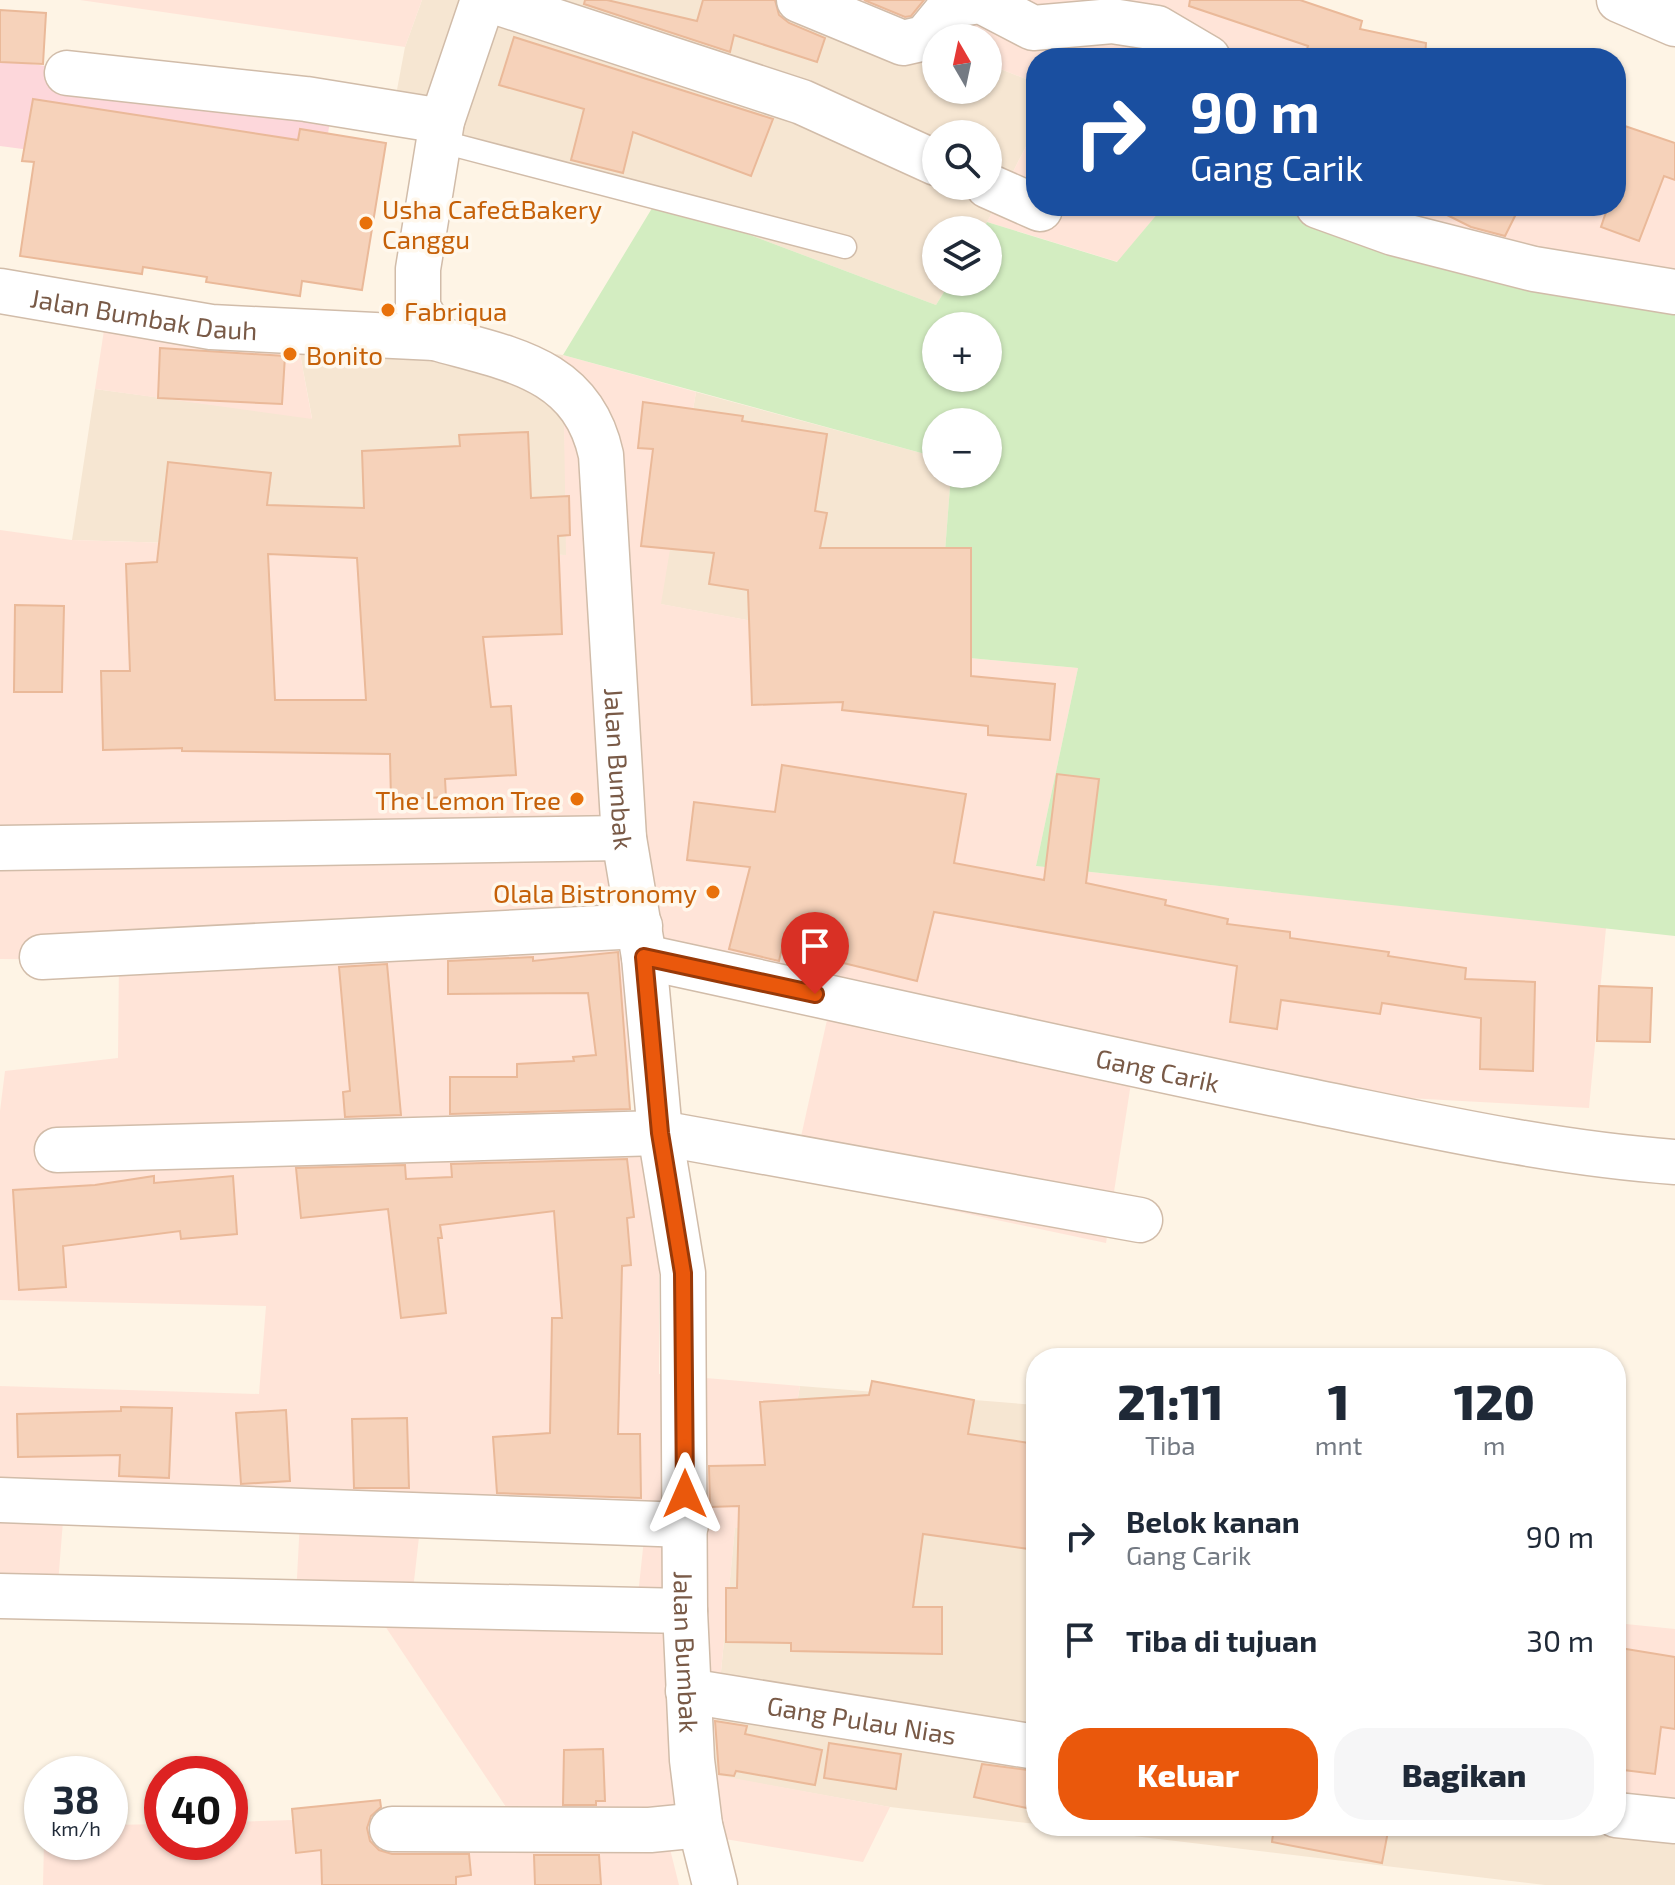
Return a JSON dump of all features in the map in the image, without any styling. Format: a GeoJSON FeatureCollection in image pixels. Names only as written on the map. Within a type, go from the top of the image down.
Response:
{"type":"FeatureCollection","features":[{"type":"Feature","properties":{"kind":"street"},"geometry":{"type":"LineString","coordinates":[[435,338],[422,316],[416,290],[441,131],[483,0]]}},
{"type":"Feature","properties":{"kind":"street"},"geometry":{"type":"LineString","coordinates":[[490,0],[802,102],[922,157]]}},
{"type":"Feature","properties":{"kind":"street"},"geometry":{"type":"LineString","coordinates":[[799,0],[903,43],[925,38],[948,10],[981,1],[1033,28],[1112,21],[1146,25],[1189,48]]}},
{"type":"Feature","properties":{"kind":"street"},"geometry":{"type":"LineString","coordinates":[[1619,0],[1675,24]]}},
{"type":"Feature","properties":{"kind":"street"},"geometry":{"type":"LineString","coordinates":[[67,73],[306,99],[441,131]]}},
{"type":"Feature","properties":{"kind":"street"},"geometry":{"type":"LineString","coordinates":[[1002,192],[1026,203]]}},
{"type":"Feature","properties":{"kind":"street"},"geometry":{"type":"LineString","coordinates":[[1346,216],[1393,233],[1534,269],[1675,292]]}},
{"type":"Feature","properties":{"kind":"street","name":"Jalan Bumbak Dauh"},"geometry":{"type":"LineString","coordinates":[[0,291],[211,327],[435,338]]}},
{"type":"Feature","properties":{"kind":"street","name":"Jalan Bumbak"},"geometry":{"type":"LineString","coordinates":[[435,338],[540,371],[584,408],[595,428],[601,455],[624,838],[642,942],[660,1133],[683,1273],[688,1691],[700,1825],[715,1885]]}},
{"type":"Feature","properties":{"kind":"street"},"geometry":{"type":"LineString","coordinates":[[0,848],[624,838]]}},
{"type":"Feature","properties":{"kind":"street","name":"Gang Carik"},"geometry":{"type":"LineString","coordinates":[[42,957],[642,942],[1170,1072],[1523,1144],[1605,1157],[1675,1162]]}},
{"type":"Feature","properties":{"kind":"street"},"geometry":{"type":"LineString","coordinates":[[57,1150],[660,1133],[1140,1220]]}},
{"type":"Feature","properties":{"kind":"street"},"geometry":{"type":"LineString","coordinates":[[0,1500],[686,1525]]}},
{"type":"Feature","properties":{"kind":"street"},"geometry":{"type":"LineString","coordinates":[[0,1596],[685,1611]]}},
{"type":"Feature","properties":{"kind":"street","name":"Gang Pulau Nias"},"geometry":{"type":"LineString","coordinates":[[688,1691],[1026,1745]]}},
{"type":"Feature","properties":{"kind":"street"},"geometry":{"type":"LineString","coordinates":[[1626,1816],[1675,1821]]}},
{"type":"Feature","properties":{"kind":"street"},"geometry":{"type":"LineString","coordinates":[[392,1829],[650,1830],[700,1825]]}},
{"type":"Feature","properties":{"kind":"lane"},"geometry":{"type":"LineString","coordinates":[[441,131],[845,247]]}},
{"type":"Feature","properties":{"kind":"shaded area"},"geometry":{"type":"Polygon","coordinates":[[[80,0],[422,0],[405,47],[80,0]]]}},
{"type":"Feature","properties":{"kind":"shaded area"},"geometry":{"type":"Polygon","coordinates":[[[422,0],[828,0],[922,37],[922,104],[1002,104],[1002,70],[1026,79],[1026,146],[1002,193],[1002,120],[922,120],[922,200],[998,200],[990,216],[922,216],[922,296],[941,296],[936,305],[657,200],[393,111],[405,47],[422,0]]]}},
{"type":"Feature","properties":{"kind":"shaded area"},"geometry":{"type":"Polygon","coordinates":[[[828,0],[1246,0],[1349,48],[1026,48],[1026,79],[1002,70],[1002,24],[922,24],[922,33],[828,0]]]}},
{"type":"Feature","properties":{"kind":"shaded area"},"geometry":{"type":"Polygon","coordinates":[[[0,60],[333,103],[319,188],[0,146],[0,60]]]}},
{"type":"Feature","properties":{"kind":"shaded area"},"geometry":{"type":"Polygon","coordinates":[[[1026,146],[1026,216],[1156,216],[1118,262],[1002,227],[1002,216],[990,216],[998,200],[1002,200],[1002,193],[1026,146]]]}},
{"type":"Feature","properties":{"kind":"shaded area"},"geometry":{"type":"Polygon","coordinates":[[[1675,154],[1675,315],[1304,216],[1626,216],[1626,197],[1675,154]]]}},
{"type":"Feature","properties":{"kind":"shaded area"},"geometry":{"type":"Polygon","coordinates":[[[108,304],[294,321],[312,419],[95,389],[108,304]]]}},
{"type":"Feature","properties":{"kind":"shaded area"},"geometry":{"type":"Polygon","coordinates":[[[294,321],[563,355],[567,555],[72,540],[95,389],[312,418],[294,321]]]}},
{"type":"Feature","properties":{"kind":"shaded area"},"geometry":{"type":"Polygon","coordinates":[[[563,355],[696,392],[661,604],[937,655],[1078,668],[1036,866],[1606,928],[1589,1108],[1131,1083],[1106,1243],[792,1177],[829,1011],[753,984],[633,981],[626,1137],[659,1148],[659,1374],[800,1386],[775,1529],[735,1528],[711,1774],[890,1807],[863,1862],[665,1829],[679,1885],[43,1885],[44,1860],[128,1860],[128,1825],[144,1824],[144,1860],[248,1860],[248,1821],[510,1813],[379,1617],[295,1615],[301,1502],[65,1496],[56,1609],[0,1607],[0,1386],[259,1394],[266,1306],[0,1300],[0,1111],[5,1071],[118,1058],[119,960],[0,959],[0,530],[72,540],[566,555],[563,355]],[[422,1511],[410,1616],[636,1614],[646,1520],[422,1511]]]}},
{"type":"Feature","properties":{"kind":"shaded area"},"geometry":{"type":"Polygon","coordinates":[[[696,392],[922,453],[922,488],[950,488],[937,655],[660,604],[696,392]]]}},
{"type":"Feature","properties":{"kind":"shaded area"},"geometry":{"type":"Polygon","coordinates":[[[800,1386],[1026,1404],[1026,1823],[890,1807],[711,1775],[735,1527],[775,1528],[800,1386]]]}},
{"type":"Feature","properties":{"kind":"shaded area"},"geometry":{"type":"Polygon","coordinates":[[[1626,1624],[1675,1629],[1675,1823],[1626,1819],[1626,1624]]]}},
{"type":"Feature","properties":{"kind":"shaded area"},"geometry":{"type":"Polygon","coordinates":[[[1626,1823],[1675,1823],[1675,1885],[1545,1885],[1134,1836],[1626,1836],[1626,1823]]]}},
{"type":"Feature","properties":{"kind":"green space"},"geometry":{"type":"Polygon","coordinates":[[[657,200],[936,305],[941,296],[1002,296],[1002,227],[1117,262],[1156,216],[1303,216],[1675,315],[1675,936],[1036,866],[1078,668],[937,655],[950,488],[1002,488],[1002,408],[922,408],[922,453],[563,355],[657,200]]]}},
{"type":"Feature","properties":{"kind":"building"},"geometry":{"type":"Polygon","coordinates":[[[585,0],[607,0],[697,21],[703,0],[775,0],[779,15],[789,23],[825,38],[817,62],[734,35],[730,52],[584,4],[585,0]]]}},
{"type":"Feature","properties":{"kind":"building"},"geometry":{"type":"Polygon","coordinates":[[[864,0],[924,0],[911,16],[905,17],[864,0]]]}},
{"type":"Feature","properties":{"kind":"building"},"geometry":{"type":"Polygon","coordinates":[[[1190,0],[1300,0],[1362,21],[1360,29],[1426,43],[1426,48],[1307,48],[1189,6],[1190,0]]]}},
{"type":"Feature","properties":{"kind":"building"},"geometry":{"type":"Polygon","coordinates":[[[0,10],[46,13],[43,64],[0,62],[0,10]]]}},
{"type":"Feature","properties":{"kind":"building"},"geometry":{"type":"Polygon","coordinates":[[[514,37],[773,119],[751,176],[633,132],[623,173],[571,160],[584,109],[499,85],[514,37]]]}},
{"type":"Feature","properties":{"kind":"building"},"geometry":{"type":"Polygon","coordinates":[[[33,99],[298,140],[300,129],[386,143],[362,290],[302,281],[300,296],[206,282],[207,277],[143,267],[142,274],[20,256],[34,162],[22,161],[33,99]]]}},
{"type":"Feature","properties":{"kind":"building"},"geometry":{"type":"Polygon","coordinates":[[[1626,126],[1675,143],[1675,180],[1664,176],[1639,241],[1601,227],[1605,216],[1626,216],[1626,126]]]}},
{"type":"Feature","properties":{"kind":"building"},"geometry":{"type":"Polygon","coordinates":[[[1449,216],[1515,216],[1505,236],[1471,227],[1449,216]]]}},
{"type":"Feature","properties":{"kind":"building"},"geometry":{"type":"Polygon","coordinates":[[[160,348],[285,356],[282,404],[158,398],[160,348]]]}},
{"type":"Feature","properties":{"kind":"building"},"geometry":{"type":"Polygon","coordinates":[[[643,402],[743,416],[742,421],[827,434],[815,511],[827,513],[820,548],[971,548],[971,676],[1055,684],[1050,740],[988,735],[988,726],[842,710],[843,702],[752,705],[748,590],[709,584],[714,553],[641,546],[653,449],[638,448],[643,402]]]}},
{"type":"Feature","properties":{"kind":"building"},"geometry":{"type":"Polygon","coordinates":[[[528,432],[531,498],[569,496],[570,535],[558,536],[562,634],[483,637],[491,707],[511,706],[516,775],[445,779],[446,797],[391,800],[390,754],[182,751],[182,748],[103,750],[101,671],[130,671],[126,564],[157,562],[168,462],[271,473],[267,505],[364,508],[362,451],[460,446],[459,435],[528,432]],[[268,554],[275,700],[366,700],[357,558],[268,554]]]}},
{"type":"Feature","properties":{"kind":"building"},"geometry":{"type":"Polygon","coordinates":[[[15,605],[64,606],[62,692],[14,692],[15,605]]]}},
{"type":"Feature","properties":{"kind":"building"},"geometry":{"type":"Polygon","coordinates":[[[782,765],[966,794],[954,863],[1044,880],[1057,774],[1099,779],[1086,883],[1166,900],[1165,905],[1228,919],[1227,924],[1290,932],[1290,938],[1389,952],[1388,956],[1466,968],[1465,979],[1535,982],[1533,1071],[1480,1069],[1481,1018],[1382,1003],[1380,1014],[1281,1000],[1277,1029],[1230,1022],[1237,966],[934,912],[917,981],[782,948],[779,961],[729,949],[750,867],[687,860],[694,802],[775,812],[782,765]]]}},
{"type":"Feature","properties":{"kind":"building"},"geometry":{"type":"Polygon","coordinates":[[[618,952],[630,1109],[450,1114],[450,1077],[517,1077],[517,1064],[574,1061],[573,1057],[596,1055],[588,993],[448,994],[448,961],[533,957],[533,961],[618,952]]]}},
{"type":"Feature","properties":{"kind":"building"},"geometry":{"type":"Polygon","coordinates":[[[387,964],[401,1115],[345,1117],[343,1092],[350,1091],[339,967],[387,964]]]}},
{"type":"Feature","properties":{"kind":"building"},"geometry":{"type":"Polygon","coordinates":[[[1599,986],[1652,988],[1650,1042],[1597,1041],[1599,986]]]}},
{"type":"Feature","properties":{"kind":"building"},"geometry":{"type":"Polygon","coordinates":[[[627,1159],[634,1217],[627,1218],[631,1265],[622,1266],[618,1434],[640,1434],[641,1498],[497,1493],[493,1437],[550,1433],[552,1318],[562,1318],[554,1211],[440,1225],[442,1238],[438,1238],[446,1313],[401,1318],[388,1209],[301,1218],[296,1168],[405,1165],[406,1179],[452,1177],[451,1164],[627,1159]]]}},
{"type":"Feature","properties":{"kind":"building"},"geometry":{"type":"Polygon","coordinates":[[[154,1176],[154,1183],[233,1176],[237,1234],[181,1239],[180,1231],[63,1246],[66,1287],[19,1290],[13,1190],[95,1185],[154,1176]]]}},
{"type":"Feature","properties":{"kind":"building"},"geometry":{"type":"Polygon","coordinates":[[[872,1381],[974,1400],[968,1434],[1026,1443],[1026,1549],[923,1534],[913,1607],[942,1607],[942,1654],[791,1651],[791,1643],[726,1642],[726,1588],[737,1588],[739,1506],[710,1507],[709,1466],[765,1465],[760,1402],[869,1395],[872,1381]]]}},
{"type":"Feature","properties":{"kind":"building"},"geometry":{"type":"Polygon","coordinates":[[[121,1407],[172,1408],[169,1478],[119,1476],[120,1455],[18,1457],[17,1414],[121,1411],[121,1407]]]}},
{"type":"Feature","properties":{"kind":"building"},"geometry":{"type":"Polygon","coordinates":[[[286,1410],[290,1481],[241,1484],[236,1413],[286,1410]]]}},
{"type":"Feature","properties":{"kind":"building"},"geometry":{"type":"Polygon","coordinates":[[[407,1418],[409,1488],[354,1488],[352,1419],[407,1418]]]}},
{"type":"Feature","properties":{"kind":"building"},"geometry":{"type":"Polygon","coordinates":[[[1626,1649],[1675,1657],[1675,1729],[1661,1727],[1655,1774],[1626,1770],[1626,1649]]]}},
{"type":"Feature","properties":{"kind":"building"},"geometry":{"type":"Polygon","coordinates":[[[715,1721],[747,1726],[745,1734],[822,1750],[815,1785],[736,1771],[734,1776],[719,1774],[715,1721]]]}},
{"type":"Feature","properties":{"kind":"building"},"geometry":{"type":"Polygon","coordinates":[[[829,1743],[901,1754],[896,1789],[824,1778],[829,1743]]]}},
{"type":"Feature","properties":{"kind":"building"},"geometry":{"type":"Polygon","coordinates":[[[603,1749],[605,1801],[596,1801],[596,1805],[563,1805],[564,1750],[603,1749]]]}},
{"type":"Feature","properties":{"kind":"building"},"geometry":{"type":"Polygon","coordinates":[[[982,1764],[1026,1770],[1026,1808],[974,1797],[982,1764]]]}},
{"type":"Feature","properties":{"kind":"building"},"geometry":{"type":"Polygon","coordinates":[[[380,1800],[381,1807],[371,1816],[367,1828],[370,1841],[379,1850],[392,1854],[469,1854],[471,1875],[456,1877],[456,1885],[322,1885],[321,1850],[296,1853],[292,1809],[380,1800]]]}},
{"type":"Feature","properties":{"kind":"building"},"geometry":{"type":"Polygon","coordinates":[[[1273,1836],[1387,1836],[1382,1863],[1272,1842],[1273,1836]]]}},
{"type":"Feature","properties":{"kind":"building"},"geometry":{"type":"Polygon","coordinates":[[[534,1855],[599,1855],[601,1885],[535,1885],[534,1855]]]}},
{"type":"Feature","properties":{"kind":"place","name":"Usha Cafe&Bakery Canggu"},"geometry":{"type":"Point","coordinates":[366,223]}},
{"type":"Feature","properties":{"kind":"place","name":"Fabriqua"},"geometry":{"type":"Point","coordinates":[388,310]}},
{"type":"Feature","properties":{"kind":"place","name":"Bonito"},"geometry":{"type":"Point","coordinates":[290,354]}},
{"type":"Feature","properties":{"kind":"place","name":"The Lemon Tree"},"geometry":{"type":"Point","coordinates":[577,799]}},
{"type":"Feature","properties":{"kind":"place","name":"Olala Bistronomy"},"geometry":{"type":"Point","coordinates":[713,892]}},
{"type":"Feature","properties":{"kind":"route"},"geometry":{"type":"LineString","coordinates":[[685,1494],[683,1273],[660,1133],[644,957],[815,994]]}}]}
